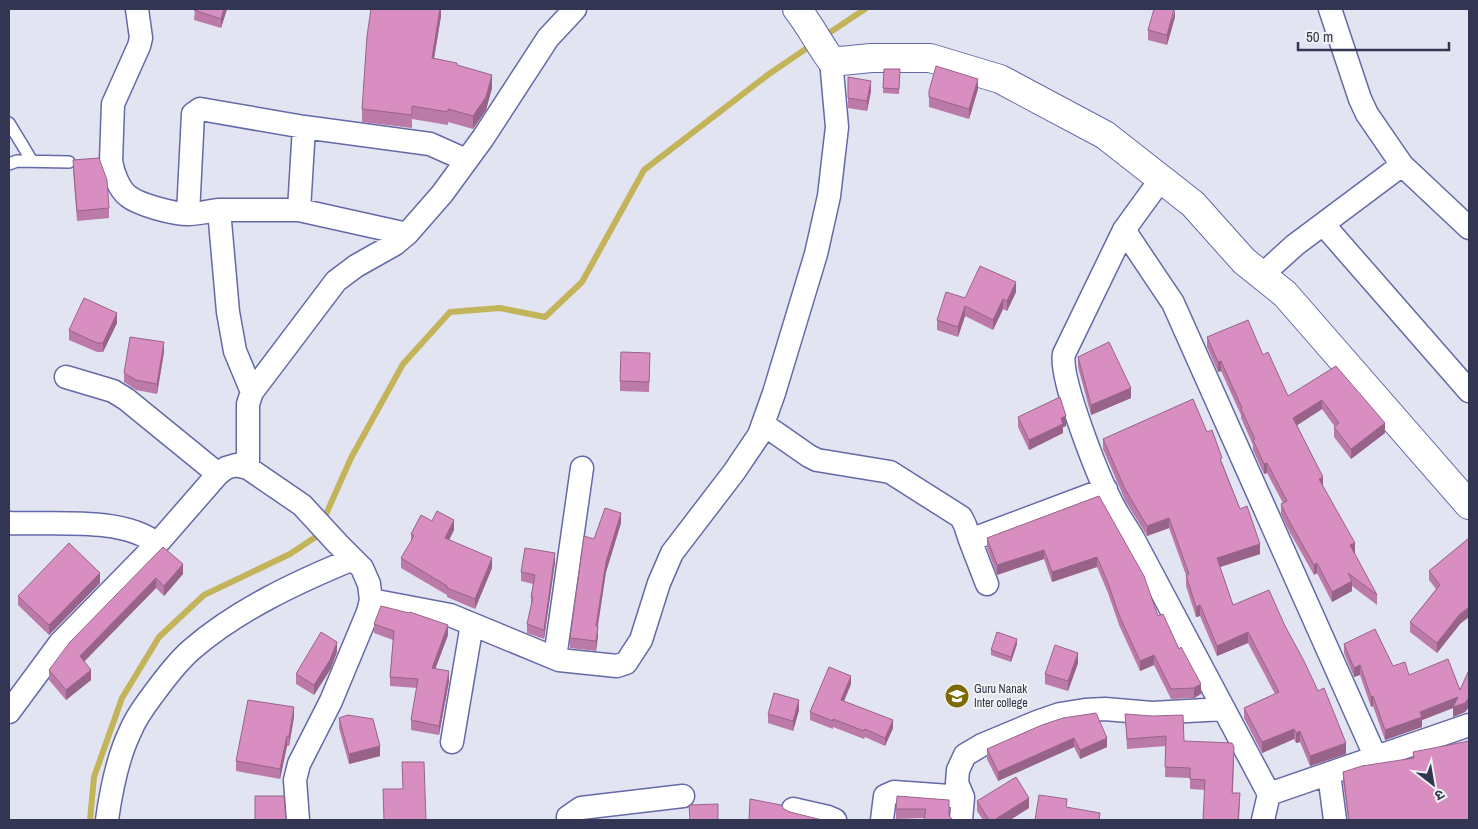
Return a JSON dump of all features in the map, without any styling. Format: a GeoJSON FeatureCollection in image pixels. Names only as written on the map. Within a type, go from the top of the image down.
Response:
{"type":"FeatureCollection","features":[{"type":"Feature","properties":{"kind":"street"},"geometry":{"type":"LineString","coordinates":[[136,9],[141,38],[113,104],[111,162],[122,188],[131,198],[170,213],[188,214],[219,210],[299,210],[407,234]]}},
{"type":"Feature","properties":{"kind":"street"},"geometry":{"type":"LineString","coordinates":[[248,468],[248,404],[252,392],[336,281],[356,266],[395,244],[407,234],[442,194],[483,138],[548,38],[575,9]]}},
{"type":"Feature","properties":{"kind":"street"},"geometry":{"type":"LineString","coordinates":[[1330,9],[1360,99],[1367,114],[1402,164],[1469,228]]}},
{"type":"Feature","properties":{"kind":"street"},"geometry":{"type":"LineString","coordinates":[[370,600],[450,615],[555,658],[617,666],[626,663],[641,640],[659,583],[672,553],[734,472],[759,435],[774,393],[816,254],[829,196],[837,128],[827,55],[802,15]]}},
{"type":"Feature","properties":{"kind":"street"},"geometry":{"type":"LineString","coordinates":[[827,55],[841,61],[871,58],[930,58],[1000,79],[1105,135],[1193,204],[1244,261],[1285,294],[1469,505]]}},
{"type":"Feature","properties":{"kind":"street"},"geometry":{"type":"LineString","coordinates":[[188,214],[194,114],[200,109],[304,127],[430,144],[466,160]]}},
{"type":"Feature","properties":{"kind":"street"},"geometry":{"type":"LineString","coordinates":[[299,210],[304,127]]}},
{"type":"Feature","properties":{"kind":"street"},"geometry":{"type":"LineString","coordinates":[[1262,275],[1295,245],[1402,164]]}},
{"type":"Feature","properties":{"kind":"street"},"geometry":{"type":"LineString","coordinates":[[1161,179],[1124,230],[1062,360],[1077,416],[1111,501],[1133,538],[1269,794],[1263,820]]}},
{"type":"Feature","properties":{"kind":"street"},"geometry":{"type":"LineString","coordinates":[[219,210],[228,312],[235,351],[252,392]]}},
{"type":"Feature","properties":{"kind":"street"},"geometry":{"type":"LineString","coordinates":[[1323,224],[1469,391]]}},
{"type":"Feature","properties":{"kind":"street"},"geometry":{"type":"LineString","coordinates":[[1124,230],[1173,303],[1376,758]]}},
{"type":"Feature","properties":{"kind":"street"},"geometry":{"type":"LineString","coordinates":[[66,377],[113,391],[218,474]]}},
{"type":"Feature","properties":{"kind":"street"},"geometry":{"type":"LineString","coordinates":[[763,424],[817,460],[890,472],[961,517],[988,584]]}},
{"type":"Feature","properties":{"kind":"street"},"geometry":{"type":"LineString","coordinates":[[9,712],[60,643],[157,544],[218,474],[226,468],[236,465],[248,468],[302,506],[362,568],[366,575],[370,600],[368,612],[331,701],[298,764],[295,780],[298,820]]}},
{"type":"Feature","properties":{"kind":"street"},"geometry":{"type":"LineString","coordinates":[[555,658],[582,468]]}},
{"type":"Feature","properties":{"kind":"street"},"geometry":{"type":"LineString","coordinates":[[970,540],[1106,489]]}},
{"type":"Feature","properties":{"kind":"street"},"geometry":{"type":"LineString","coordinates":[[9,524],[90,524],[119,527],[148,536],[157,544]]}},
{"type":"Feature","properties":{"kind":"street"},"geometry":{"type":"LineString","coordinates":[[107,820],[112,789],[129,733],[140,712],[190,650],[252,608],[312,576],[345,552]]}},
{"type":"Feature","properties":{"kind":"street"},"geometry":{"type":"LineString","coordinates":[[452,742],[472,624]]}},
{"type":"Feature","properties":{"kind":"street"},"geometry":{"type":"LineString","coordinates":[[961,820],[963,797],[957,783],[958,770],[965,755],[982,745],[1053,717],[1084,710],[1105,709],[1152,712],[1224,709]]}},
{"type":"Feature","properties":{"kind":"street"},"geometry":{"type":"LineString","coordinates":[[1269,794],[1469,725]]}},
{"type":"Feature","properties":{"kind":"street"},"geometry":{"type":"LineString","coordinates":[[1329,774],[1335,820]]}},
{"type":"Feature","properties":{"kind":"street"},"geometry":{"type":"LineString","coordinates":[[882,820],[885,796],[894,792],[963,797]]}},
{"type":"Feature","properties":{"kind":"street"},"geometry":{"type":"LineString","coordinates":[[568,820],[568,817],[581,808],[683,796]]}},
{"type":"Feature","properties":{"kind":"street"},"geometry":{"type":"LineString","coordinates":[[793,809],[828,816],[835,820]]}},
{"type":"Feature","properties":{"kind":"lane"},"geometry":{"type":"LineString","coordinates":[[9,123],[32,161]]}},
{"type":"Feature","properties":{"kind":"lane"},"geometry":{"type":"LineString","coordinates":[[9,164],[17,161],[68,162]]}},
{"type":"Feature","properties":{"kind":"building"},"geometry":{"type":"Polygon","coordinates":[[[195,9],[224,9],[221,19],[195,9]]]}},
{"type":"Feature","properties":{"kind":"building"},"geometry":{"type":"Polygon","coordinates":[[[371,9],[440,9],[432,58],[457,63],[457,65],[492,75],[486,97],[473,116],[448,109],[448,112],[412,106],[412,115],[362,109],[367,36],[371,9]]]}},
{"type":"Feature","properties":{"kind":"building"},"geometry":{"type":"Polygon","coordinates":[[[1154,9],[1174,9],[1167,35],[1148,30],[1154,9]]]}},
{"type":"Feature","properties":{"kind":"building"},"geometry":{"type":"Polygon","coordinates":[[[936,66],[978,79],[969,109],[929,97],[936,66]]]}},
{"type":"Feature","properties":{"kind":"building"},"geometry":{"type":"Polygon","coordinates":[[[884,69],[900,69],[899,89],[883,88],[884,69]]]}},
{"type":"Feature","properties":{"kind":"building"},"geometry":{"type":"Polygon","coordinates":[[[848,77],[871,81],[867,101],[848,98],[848,77]]]}},
{"type":"Feature","properties":{"kind":"building"},"geometry":{"type":"Polygon","coordinates":[[[99,158],[107,180],[109,208],[77,211],[73,160],[99,158]]]}},
{"type":"Feature","properties":{"kind":"building"},"geometry":{"type":"Polygon","coordinates":[[[980,266],[1016,282],[1007,301],[1003,299],[993,320],[965,306],[958,327],[937,320],[946,292],[965,298],[980,266]]]}},
{"type":"Feature","properties":{"kind":"building"},"geometry":{"type":"Polygon","coordinates":[[[84,298],[117,313],[103,343],[97,343],[69,330],[84,298]]]}},
{"type":"Feature","properties":{"kind":"building"},"geometry":{"type":"Polygon","coordinates":[[[1248,320],[1263,355],[1268,352],[1288,396],[1336,366],[1385,423],[1351,449],[1334,427],[1339,423],[1322,400],[1293,418],[1323,477],[1319,479],[1355,543],[1350,545],[1377,595],[1348,573],[1352,581],[1332,592],[1317,563],[1314,565],[1288,519],[1281,504],[1287,501],[1267,463],[1264,464],[1221,361],[1218,362],[1207,337],[1248,320]]]}},
{"type":"Feature","properties":{"kind":"building"},"geometry":{"type":"Polygon","coordinates":[[[130,337],[164,342],[157,384],[136,380],[124,373],[130,337]]]}},
{"type":"Feature","properties":{"kind":"building"},"geometry":{"type":"Polygon","coordinates":[[[1109,342],[1131,388],[1091,405],[1078,357],[1109,342]]]}},
{"type":"Feature","properties":{"kind":"building"},"geometry":{"type":"Polygon","coordinates":[[[621,352],[650,353],[649,382],[620,381],[621,352]]]}},
{"type":"Feature","properties":{"kind":"building"},"geometry":{"type":"Polygon","coordinates":[[[1060,397],[1066,416],[1061,418],[1063,424],[1029,440],[1018,417],[1060,397]]]}},
{"type":"Feature","properties":{"kind":"building"},"geometry":{"type":"Polygon","coordinates":[[[1193,399],[1207,432],[1212,430],[1222,458],[1220,459],[1240,509],[1247,506],[1260,544],[1217,558],[1233,605],[1269,590],[1318,691],[1324,688],[1346,743],[1310,756],[1300,731],[1296,733],[1294,729],[1262,742],[1244,708],[1279,692],[1248,632],[1217,646],[1200,605],[1196,607],[1186,575],[1189,574],[1169,518],[1147,526],[1125,489],[1103,439],[1193,399]]]}},
{"type":"Feature","properties":{"kind":"building"},"geometry":{"type":"Polygon","coordinates":[[[1099,496],[1144,576],[1158,616],[1163,614],[1179,649],[1181,647],[1201,684],[1194,688],[1171,689],[1154,655],[1140,661],[1119,615],[1097,557],[1052,572],[1044,550],[997,565],[987,538],[1099,496]]]}},
{"type":"Feature","properties":{"kind":"building"},"geometry":{"type":"Polygon","coordinates":[[[605,508],[621,513],[606,562],[596,626],[598,626],[596,641],[570,638],[584,536],[594,539],[605,508]]]}},
{"type":"Feature","properties":{"kind":"building"},"geometry":{"type":"Polygon","coordinates":[[[437,511],[454,520],[445,538],[492,558],[475,599],[447,588],[447,586],[401,558],[414,536],[411,534],[421,515],[432,521],[437,511]]]}},
{"type":"Feature","properties":{"kind":"building"},"geometry":{"type":"Polygon","coordinates":[[[1469,538],[1469,607],[1460,614],[1437,643],[1410,622],[1440,585],[1429,571],[1469,538]]]}},
{"type":"Feature","properties":{"kind":"building"},"geometry":{"type":"Polygon","coordinates":[[[69,543],[100,573],[49,625],[18,596],[69,543]]]}},
{"type":"Feature","properties":{"kind":"building"},"geometry":{"type":"Polygon","coordinates":[[[163,547],[183,564],[164,586],[156,578],[80,656],[91,670],[66,690],[49,670],[70,642],[163,547]]]}},
{"type":"Feature","properties":{"kind":"building"},"geometry":{"type":"Polygon","coordinates":[[[525,548],[555,553],[544,630],[527,624],[533,597],[531,597],[535,575],[521,572],[525,548]]]}},
{"type":"Feature","properties":{"kind":"building"},"geometry":{"type":"Polygon","coordinates":[[[381,606],[410,612],[448,625],[432,668],[449,671],[439,726],[411,720],[418,679],[390,677],[394,631],[374,624],[381,606]]]}},
{"type":"Feature","properties":{"kind":"building"},"geometry":{"type":"Polygon","coordinates":[[[1375,629],[1393,666],[1405,662],[1409,675],[1448,659],[1460,690],[1469,670],[1469,698],[1465,703],[1453,707],[1458,697],[1420,712],[1422,717],[1385,730],[1360,665],[1354,668],[1344,644],[1375,629]]]}},
{"type":"Feature","properties":{"kind":"building"},"geometry":{"type":"Polygon","coordinates":[[[321,632],[337,642],[330,660],[314,685],[296,674],[321,632]]]}},
{"type":"Feature","properties":{"kind":"building"},"geometry":{"type":"Polygon","coordinates":[[[997,632],[1017,639],[1011,657],[991,650],[997,632]]]}},
{"type":"Feature","properties":{"kind":"building"},"geometry":{"type":"Polygon","coordinates":[[[1055,645],[1078,653],[1068,681],[1045,674],[1055,645]]]}},
{"type":"Feature","properties":{"kind":"building"},"geometry":{"type":"Polygon","coordinates":[[[829,667],[851,676],[841,700],[893,720],[885,738],[865,729],[864,731],[810,712],[829,667]]]}},
{"type":"Feature","properties":{"kind":"building"},"geometry":{"type":"Polygon","coordinates":[[[774,693],[799,700],[793,721],[768,714],[774,693]]]}},
{"type":"Feature","properties":{"kind":"building"},"geometry":{"type":"Polygon","coordinates":[[[248,700],[294,707],[289,736],[287,736],[280,769],[236,761],[248,700]]]}},
{"type":"Feature","properties":{"kind":"building"},"geometry":{"type":"Polygon","coordinates":[[[1096,713],[1107,738],[1080,750],[1074,738],[998,772],[987,749],[1063,718],[1096,713]]]}},
{"type":"Feature","properties":{"kind":"building"},"geometry":{"type":"Polygon","coordinates":[[[1125,714],[1153,716],[1183,715],[1184,741],[1232,743],[1234,747],[1232,793],[1240,793],[1238,820],[1203,820],[1205,780],[1190,779],[1190,768],[1165,767],[1166,736],[1127,739],[1125,714]]]}},
{"type":"Feature","properties":{"kind":"building"},"geometry":{"type":"Polygon","coordinates":[[[348,715],[373,719],[380,746],[349,754],[339,718],[348,715]]]}},
{"type":"Feature","properties":{"kind":"building"},"geometry":{"type":"Polygon","coordinates":[[[1469,741],[1469,820],[1349,820],[1343,772],[1362,766],[1414,758],[1413,752],[1469,741]]]}},
{"type":"Feature","properties":{"kind":"building"},"geometry":{"type":"Polygon","coordinates":[[[402,762],[424,762],[426,820],[384,820],[383,789],[403,789],[402,762]]]}},
{"type":"Feature","properties":{"kind":"building"},"geometry":{"type":"Polygon","coordinates":[[[1016,777],[1029,798],[994,820],[989,820],[977,801],[1016,777]]]}},
{"type":"Feature","properties":{"kind":"building"},"geometry":{"type":"Polygon","coordinates":[[[1039,795],[1067,799],[1066,807],[1100,813],[1099,820],[1035,820],[1039,795]]]}},
{"type":"Feature","properties":{"kind":"building"},"geometry":{"type":"Polygon","coordinates":[[[255,796],[284,796],[286,820],[255,820],[255,796]]]}},
{"type":"Feature","properties":{"kind":"building"},"geometry":{"type":"Polygon","coordinates":[[[897,796],[949,800],[949,816],[953,820],[924,820],[926,809],[896,809],[897,796]]]}},
{"type":"Feature","properties":{"kind":"building"},"geometry":{"type":"Polygon","coordinates":[[[750,799],[781,805],[790,812],[822,820],[749,820],[750,799]]]}},
{"type":"Feature","properties":{"kind":"building"},"geometry":{"type":"Polygon","coordinates":[[[718,804],[718,820],[690,820],[689,805],[718,804]]]}},
{"type":"Feature","properties":{"kind":"waterway"},"geometry":{"type":"LineString","coordinates":[[823,37],[865,9]]}},
{"type":"Feature","properties":{"kind":"waterway"},"geometry":{"type":"LineString","coordinates":[[323,521],[351,458],[403,364],[450,312],[500,308],[545,317],[582,282],[644,170],[769,74],[813,44]]}},
{"type":"Feature","properties":{"kind":"waterway"},"geometry":{"type":"LineString","coordinates":[[90,820],[94,777],[122,698],[159,637],[204,595],[290,554],[317,536],[319,530]]}},
{"type":"Feature","properties":{"kind":"place","name":"Guru Nanak Inter college"},"geometry":{"type":"Point","coordinates":[957,696]}}]}
